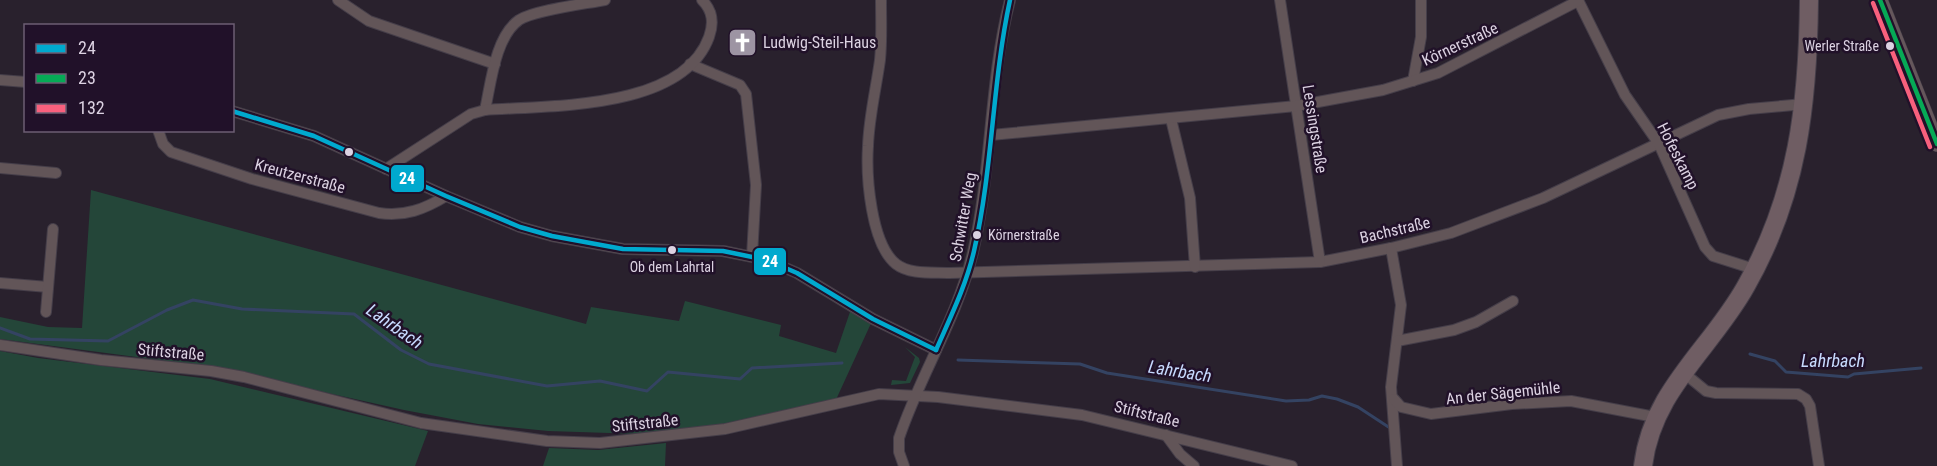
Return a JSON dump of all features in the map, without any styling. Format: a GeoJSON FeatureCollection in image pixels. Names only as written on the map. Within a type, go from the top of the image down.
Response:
{"type":"FeatureCollection","features":[{"type":"Feature","properties":{"kind":"main road"},"geometry":{"type":"LineString","coordinates":[[1643,466],[1654,417],[1745,288],[1782,209],[1801,138],[1809,0]]}},
{"type":"Feature","properties":{"kind":"main road"},"geometry":{"type":"LineString","coordinates":[[1880,0],[1937,144]]}},
{"type":"Feature","properties":{"kind":"street"},"geometry":{"type":"LineString","coordinates":[[338,0],[369,21],[495,64]]}},
{"type":"Feature","properties":{"kind":"street"},"geometry":{"type":"LineString","coordinates":[[485,110],[495,64],[512,28],[521,19],[605,0]]}},
{"type":"Feature","properties":{"kind":"street"},"geometry":{"type":"LineString","coordinates":[[386,169],[471,114],[485,110],[619,98],[659,85],[690,64],[700,53],[711,31],[711,12],[702,0]]}},
{"type":"Feature","properties":{"kind":"street","name":"Bachstraße"},"geometry":{"type":"LineString","coordinates":[[881,0],[880,58],[867,147],[876,230],[887,254],[906,270],[968,272],[1320,262],[1451,233],[1543,198],[1718,116],[1749,109],[1804,104]]}},
{"type":"Feature","properties":{"kind":"street","name":"Schwitter Weg"},"geometry":{"type":"LineString","coordinates":[[904,466],[899,452],[899,438],[968,272],[984,190],[998,61],[1010,0]]}},
{"type":"Feature","properties":{"kind":"street","name":"Lessingstraße"},"geometry":{"type":"LineString","coordinates":[[1280,0],[1320,262]]}},
{"type":"Feature","properties":{"kind":"street"},"geometry":{"type":"LineString","coordinates":[[1413,81],[1421,37],[1421,0]]}},
{"type":"Feature","properties":{"kind":"street","name":"Körnerstraße"},"geometry":{"type":"LineString","coordinates":[[991,135],[1296,106],[1383,90],[1438,73],[1578,1]]}},
{"type":"Feature","properties":{"kind":"street","name":"Hofeskamp"},"geometry":{"type":"LineString","coordinates":[[1578,1],[1625,95],[1659,144],[1705,247],[1713,256],[1754,269]]}},
{"type":"Feature","properties":{"kind":"street"},"geometry":{"type":"LineString","coordinates":[[690,64],[744,88],[756,185],[752,256]]}},
{"type":"Feature","properties":{"kind":"street"},"geometry":{"type":"LineString","coordinates":[[0,80],[24,82]]}},
{"type":"Feature","properties":{"kind":"street"},"geometry":{"type":"LineString","coordinates":[[234,112],[314,136],[520,227],[583,243],[622,249],[723,251],[752,256],[797,273],[873,319],[936,350]]}},
{"type":"Feature","properties":{"kind":"street"},"geometry":{"type":"LineString","coordinates":[[1171,119],[1190,198],[1195,267]]}},
{"type":"Feature","properties":{"kind":"street","name":"Kreutzerstraße"},"geometry":{"type":"LineString","coordinates":[[159,132],[164,144],[171,152],[252,179],[380,213],[399,215],[415,211],[428,207],[446,196]]}},
{"type":"Feature","properties":{"kind":"street"},"geometry":{"type":"LineString","coordinates":[[0,168],[56,173]]}},
{"type":"Feature","properties":{"kind":"street"},"geometry":{"type":"LineString","coordinates":[[46,312],[52,228]]}},
{"type":"Feature","properties":{"kind":"street"},"geometry":{"type":"LineString","coordinates":[[1391,248],[1401,305],[1392,377],[1397,466]]}},
{"type":"Feature","properties":{"kind":"street"},"geometry":{"type":"LineString","coordinates":[[0,283],[48,287]]}},
{"type":"Feature","properties":{"kind":"street"},"geometry":{"type":"LineString","coordinates":[[1397,340],[1454,330],[1476,322],[1513,301]]}},
{"type":"Feature","properties":{"kind":"street","name":"Stiftstraße"},"geometry":{"type":"LineString","coordinates":[[0,345],[101,360],[211,371],[244,377],[421,423],[547,441],[600,443],[725,429],[879,394],[917,396],[1082,415],[1292,466]]}},
{"type":"Feature","properties":{"kind":"street"},"geometry":{"type":"LineString","coordinates":[[1684,373],[1706,391],[1798,394],[1806,399],[1810,406],[1819,466]]}},
{"type":"Feature","properties":{"kind":"street","name":"An der Sägemühle"},"geometry":{"type":"LineString","coordinates":[[1394,399],[1401,407],[1431,414],[1512,404],[1571,401],[1654,417]]}},
{"type":"Feature","properties":{"kind":"street"},"geometry":{"type":"LineString","coordinates":[[1166,435],[1180,454],[1194,466]]}},
{"type":"Feature","properties":{"kind":"green space"},"geometry":{"type":"Polygon","coordinates":[[[91,190],[586,324],[591,307],[679,321],[685,301],[781,325],[779,336],[836,353],[852,306],[873,319],[834,404],[671,435],[548,431],[478,424],[404,410],[212,367],[0,339],[0,317],[48,327],[82,328],[91,190]]]}},
{"type":"Feature","properties":{"kind":"green space"},"geometry":{"type":"Polygon","coordinates":[[[905,347],[919,358],[920,362],[910,383],[891,385],[892,380],[906,381],[915,357],[905,347]]]}},
{"type":"Feature","properties":{"kind":"green space"},"geometry":{"type":"Polygon","coordinates":[[[0,351],[38,358],[210,379],[428,431],[415,466],[0,466],[0,351]]]}},
{"type":"Feature","properties":{"kind":"green space"},"geometry":{"type":"Polygon","coordinates":[[[666,443],[665,466],[543,466],[549,448],[598,450],[666,443]]]}},
{"type":"Feature","properties":{"kind":"waterway","name":"Lahrbach"},"geometry":{"type":"LineString","coordinates":[[0,328],[30,339],[108,341],[167,310],[193,300],[242,309],[354,314],[401,350],[429,364],[547,386],[600,381],[647,391],[668,372],[740,379],[752,368],[842,363]]}},
{"type":"Feature","properties":{"kind":"waterway","name":"Lahrbach"},"geometry":{"type":"LineString","coordinates":[[1750,354],[1775,361],[1786,372],[1848,377],[1854,374],[1921,368]]}},
{"type":"Feature","properties":{"kind":"waterway","name":"Lahrbach"},"geometry":{"type":"LineString","coordinates":[[958,360],[1080,364],[1107,373],[1286,401],[1309,400],[1322,396],[1358,407],[1390,428]]}},
{"type":"Feature","properties":{"kind":"transit line","name":"24"},"geometry":{"type":"LineString","coordinates":[[936,350],[962,289],[974,251],[985,188],[999,63],[1010,0]]}},
{"type":"Feature","properties":{"kind":"transit line","name":"23"},"geometry":{"type":"LineString","coordinates":[[1880,0],[1937,144]]}},
{"type":"Feature","properties":{"kind":"transit line","name":"132"},"geometry":{"type":"LineString","coordinates":[[1873,3],[1930,147]]}},
{"type":"Feature","properties":{"kind":"transit line","name":"24"},"geometry":{"type":"LineString","coordinates":[[234,112],[314,136],[446,196],[520,227],[552,236],[623,249],[723,251],[767,260],[797,273],[873,319],[936,350]]}},
{"type":"Feature","properties":{"kind":"place","name":"Ludwig-Steil-Haus"},"geometry":{"type":"Point","coordinates":[742,42]}},
{"type":"Feature","properties":{"kind":"place","name":"Werler Straße"},"geometry":{"type":"Point","coordinates":[1890,46]}},
{"type":"Feature","properties":{"kind":"place","name":"Körnerstraße"},"geometry":{"type":"Point","coordinates":[977,235]}},
{"type":"Feature","properties":{"kind":"place","name":"Ob dem Lahrtal"},"geometry":{"type":"Point","coordinates":[672,250]}}]}
